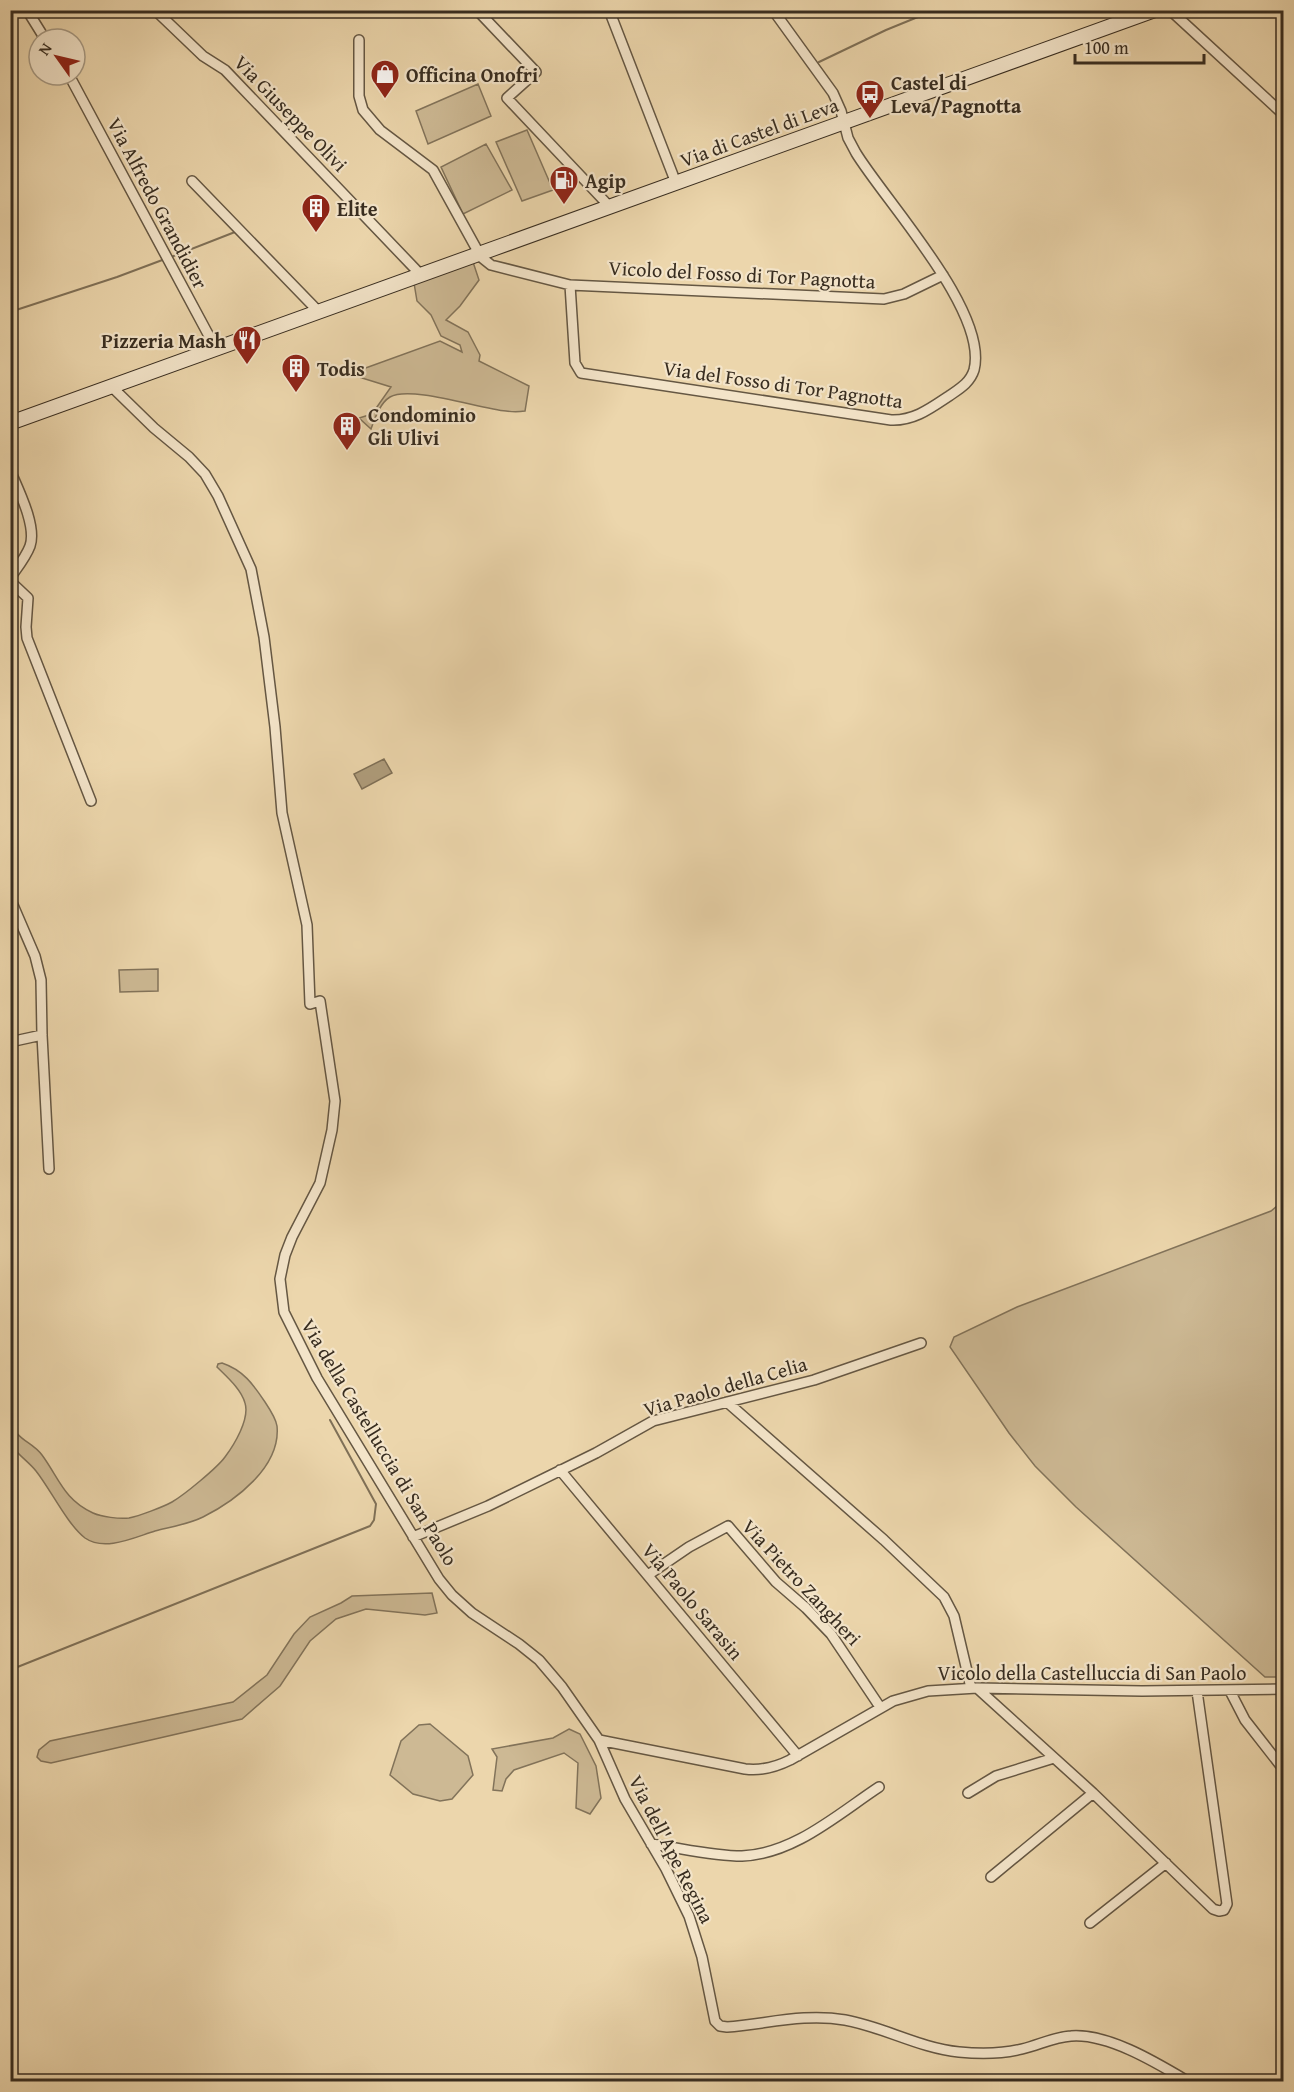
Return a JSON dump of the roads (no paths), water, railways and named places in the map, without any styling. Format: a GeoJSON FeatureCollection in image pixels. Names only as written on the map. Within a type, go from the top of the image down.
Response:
{"type":"FeatureCollection","features":[{"type":"Feature","properties":{"kind":"street"},"geometry":{"type":"LineString","coordinates":[[27,10],[38,27]]}},
{"type":"Feature","properties":{"kind":"street"},"geometry":{"type":"LineString","coordinates":[[159,14],[170,10]]}},
{"type":"Feature","properties":{"kind":"street"},"geometry":{"type":"LineString","coordinates":[[477,10],[536,72],[507,98],[610,207]]}},
{"type":"Feature","properties":{"kind":"street"},"geometry":{"type":"LineString","coordinates":[[609,10],[676,183]]}},
{"type":"Feature","properties":{"kind":"street","name":"Via del Fosso di Tor Pagnotta"},"geometry":{"type":"LineString","coordinates":[[570,285],[575,363],[583,374],[898,420],[914,417],[932,408],[961,388],[973,372],[974,351],[969,330],[954,292],[859,157],[848,138],[839,105],[829,87],[773,10]]}},
{"type":"Feature","properties":{"kind":"street","name":"Via di Castel di Leva"},"geometry":{"type":"LineString","coordinates":[[10,423],[1155,10]]}},
{"type":"Feature","properties":{"kind":"street"},"geometry":{"type":"LineString","coordinates":[[1170,10],[1284,115]]}},
{"type":"Feature","properties":{"kind":"street","name":"Via Giuseppe Olivi"},"geometry":{"type":"LineString","coordinates":[[159,14],[203,56],[224,69],[420,274]]}},
{"type":"Feature","properties":{"kind":"street"},"geometry":{"type":"LineString","coordinates":[[359,40],[359,96],[363,110],[380,130],[432,170],[484,261],[491,265],[570,285]]}},
{"type":"Feature","properties":{"kind":"street","name":"Via Alfredo Grandidier"},"geometry":{"type":"LineString","coordinates":[[75,87],[216,349]]}},
{"type":"Feature","properties":{"kind":"street"},"geometry":{"type":"LineString","coordinates":[[192,181],[319,312]]}},
{"type":"Feature","properties":{"kind":"street","name":"Vicolo del Fosso di Tor Pagnotta"},"geometry":{"type":"LineString","coordinates":[[570,285],[884,299],[899,296],[943,275]]}},
{"type":"Feature","properties":{"kind":"street","name":"Via della Castelluccia di San Paolo"},"geometry":{"type":"LineString","coordinates":[[111,386],[154,428],[189,457],[210,481],[249,563],[254,582],[267,659],[282,813],[307,925],[310,1004],[320,1001],[335,1101],[325,1168],[285,1255],[280,1279],[284,1312],[317,1378],[439,1579],[452,1595],[472,1613],[539,1660],[562,1687],[599,1740]]}},
{"type":"Feature","properties":{"kind":"street"},"geometry":{"type":"LineString","coordinates":[[10,470],[30,522],[32,535],[28,549],[10,580],[28,598],[26,627],[28,641],[91,801]]}},
{"type":"Feature","properties":{"kind":"street"},"geometry":{"type":"LineString","coordinates":[[10,898],[39,969],[49,1169]]}},
{"type":"Feature","properties":{"kind":"street"},"geometry":{"type":"LineString","coordinates":[[10,1042],[42,1035]]}},
{"type":"Feature","properties":{"kind":"street","name":"Via Paolo della Celia"},"geometry":{"type":"LineString","coordinates":[[413,1537],[488,1506],[653,1422],[814,1380],[921,1343]]}},
{"type":"Feature","properties":{"kind":"street"},"geometry":{"type":"LineString","coordinates":[[727,1402],[884,1540],[944,1598],[954,1616],[974,1688],[1093,1793],[1216,1911],[1224,1910],[1227,1904],[1197,1691]]}},
{"type":"Feature","properties":{"kind":"street","name":"Via Paolo Sarasin"},"geometry":{"type":"LineString","coordinates":[[560,1470],[798,1756]]}},
{"type":"Feature","properties":{"kind":"street","name":"Via Pietro Zangheri"},"geometry":{"type":"LineString","coordinates":[[648,1575],[688,1547],[728,1527],[776,1582],[831,1634],[880,1707]]}},
{"type":"Feature","properties":{"kind":"street","name":"Vicolo della Castelluccia di San Paolo"},"geometry":{"type":"LineString","coordinates":[[599,1740],[749,1770],[774,1766],[798,1756],[880,1707],[899,1698],[922,1692],[974,1688],[1197,1691],[1284,1689]]}},
{"type":"Feature","properties":{"kind":"street"},"geometry":{"type":"LineString","coordinates":[[1230,1691],[1245,1720],[1284,1770]]}},
{"type":"Feature","properties":{"kind":"street","name":"Via dell'Ape Regina"},"geometry":{"type":"LineString","coordinates":[[599,1740],[625,1799],[689,1916],[702,1958],[712,2016],[720,2026],[729,2027],[801,2018],[835,2019],[859,2023],[926,2046],[979,2053],[1012,2051],[1062,2037],[1080,2035],[1118,2046],[1189,2082]]}},
{"type":"Feature","properties":{"kind":"street"},"geometry":{"type":"LineString","coordinates":[[968,1793],[996,1776],[1054,1758]]}},
{"type":"Feature","properties":{"kind":"street"},"geometry":{"type":"LineString","coordinates":[[651,1844],[721,1855],[769,1852],[806,1836],[879,1787]]}},
{"type":"Feature","properties":{"kind":"street"},"geometry":{"type":"LineString","coordinates":[[991,1877],[1093,1793]]}},
{"type":"Feature","properties":{"kind":"street"},"geometry":{"type":"LineString","coordinates":[[1090,1923],[1166,1863]]}},
{"type":"Feature","properties":{"kind":"waterway"},"geometry":{"type":"LineString","coordinates":[[819,62],[935,10]]}},
{"type":"Feature","properties":{"kind":"waterway"},"geometry":{"type":"LineString","coordinates":[[171,257],[235,232]]}},
{"type":"Feature","properties":{"kind":"waterway"},"geometry":{"type":"LineString","coordinates":[[10,312],[165,259]]}},
{"type":"Feature","properties":{"kind":"waterway"},"geometry":{"type":"LineString","coordinates":[[10,1670],[370,1526],[374,1520],[376,1504],[330,1420]]}},
{"type":"Feature","properties":{"kind":"place","name":"Officina Onofri"},"geometry":{"type":"Point","coordinates":[385,100]}},
{"type":"Feature","properties":{"kind":"place","name":"Castel di Leva/Pagnotta"},"geometry":{"type":"Point","coordinates":[870,120]}},
{"type":"Feature","properties":{"kind":"place","name":"Agip"},"geometry":{"type":"Point","coordinates":[564,206]}},
{"type":"Feature","properties":{"kind":"place","name":"Elite"},"geometry":{"type":"Point","coordinates":[316,234]}},
{"type":"Feature","properties":{"kind":"place","name":"Pizzeria Mash"},"geometry":{"type":"Point","coordinates":[247,366]}},
{"type":"Feature","properties":{"kind":"place","name":"Todis"},"geometry":{"type":"Point","coordinates":[296,394]}},
{"type":"Feature","properties":{"kind":"place","name":"Condominio Gli Ulivi"},"geometry":{"type":"Point","coordinates":[347,452]}}]}
